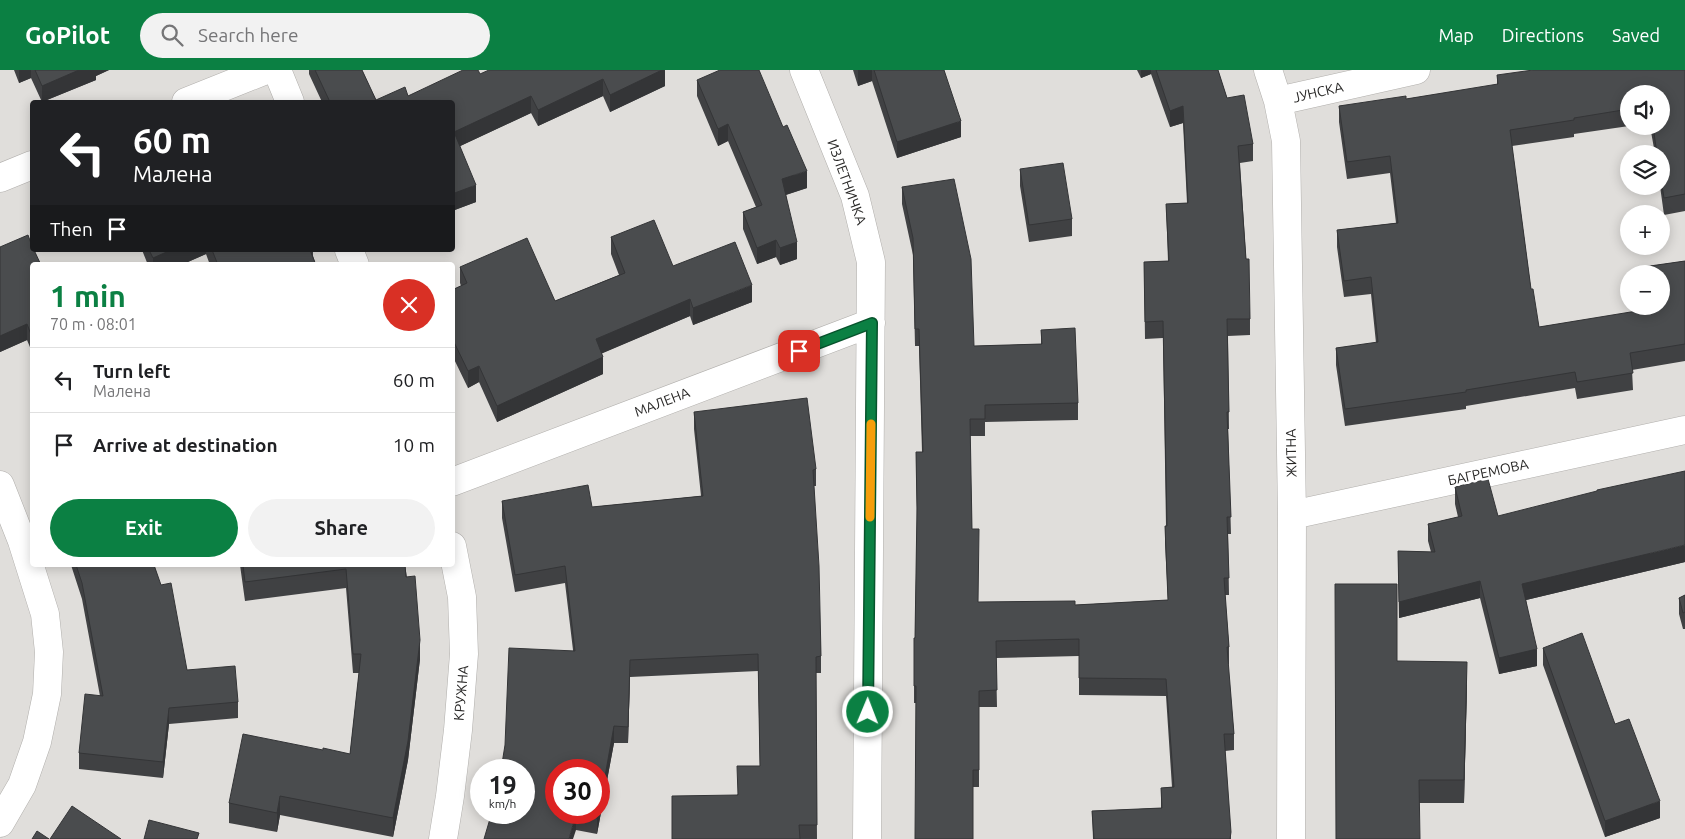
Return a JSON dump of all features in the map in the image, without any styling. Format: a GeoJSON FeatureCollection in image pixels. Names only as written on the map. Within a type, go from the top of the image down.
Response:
{"type":"FeatureCollection","features":[{"type":"Feature","properties":{"kind":"street"},"geometry":{"type":"LineString","coordinates":[[191,100],[266,70]]}},
{"type":"Feature","properties":{"kind":"street"},"geometry":{"type":"LineString","coordinates":[[277,70],[289,100]]}},
{"type":"Feature","properties":{"kind":"street","name":"ИЗЛЕТНИЧКА"},"geometry":{"type":"LineString","coordinates":[[804,70],[855,196],[871,262],[867,839]]}},
{"type":"Feature","properties":{"kind":"street","name":"ЖИТНА"},"geometry":{"type":"LineString","coordinates":[[1268,70],[1278,101],[1286,141],[1292,515],[1292,839]]}},
{"type":"Feature","properties":{"kind":"street","name":"ЈУНСКА"},"geometry":{"type":"LineString","coordinates":[[1278,101],[1416,70]]}},
{"type":"Feature","properties":{"kind":"street"},"geometry":{"type":"LineString","coordinates":[[0,178],[30,166]]}},
{"type":"Feature","properties":{"kind":"street","name":"МАЛЕНА"},"geometry":{"type":"LineString","coordinates":[[455,481],[872,323]]}},
{"type":"Feature","properties":{"kind":"street","name":"БАГРЕМОВА"},"geometry":{"type":"LineString","coordinates":[[1292,515],[1685,430]]}},
{"type":"Feature","properties":{"kind":"street"},"geometry":{"type":"LineString","coordinates":[[0,485],[30,566]]}},
{"type":"Feature","properties":{"kind":"street","name":"КРУЖНА"},"geometry":{"type":"LineString","coordinates":[[443,839],[458,730],[464,654],[462,597],[455,561]]}},
{"type":"Feature","properties":{"kind":"street"},"geometry":{"type":"LineString","coordinates":[[0,823],[22,784],[36,742],[47,694],[49,652],[45,614],[30,567]]}},
{"type":"Feature","properties":{"kind":"building"},"geometry":{"type":"Polygon","coordinates":[[[35,70],[79,70],[42,86],[35,70]]]}},
{"type":"Feature","properties":{"kind":"building"},"geometry":{"type":"Polygon","coordinates":[[[315,70],[362,70],[376,100],[329,100],[315,70]]]}},
{"type":"Feature","properties":{"kind":"building"},"geometry":{"type":"Polygon","coordinates":[[[463,70],[478,70],[480,74],[489,70],[662,70],[610,95],[603,79],[538,110],[531,96],[455,132],[455,100],[376,100],[405,87],[408,96],[463,70]]]}},
{"type":"Feature","properties":{"kind":"building"},"geometry":{"type":"Polygon","coordinates":[[[720,70],[759,70],[783,127],[787,125],[807,171],[782,179],[797,242],[780,248],[776,240],[757,248],[743,212],[762,205],[728,124],[718,129],[697,80],[720,70]]]}},
{"type":"Feature","properties":{"kind":"building"},"geometry":{"type":"Polygon","coordinates":[[[874,70],[944,70],[961,121],[897,142],[874,70]]]}},
{"type":"Feature","properties":{"kind":"building"},"geometry":{"type":"Polygon","coordinates":[[[1156,70],[1218,70],[1227,98],[1244,95],[1253,144],[1238,146],[1246,259],[1249,259],[1250,319],[1227,319],[1229,412],[1227,412],[1231,517],[1227,517],[1229,578],[1224,578],[1234,734],[1224,734],[1230,839],[1094,839],[1092,811],[1162,808],[1161,788],[1174,787],[1166,679],[1079,678],[1079,639],[996,641],[997,690],[979,691],[979,770],[973,770],[973,839],[915,839],[916,686],[914,686],[914,638],[917,508],[916,452],[923,452],[919,329],[915,329],[913,238],[902,187],[954,179],[971,259],[974,346],[1042,344],[1041,330],[1075,328],[1078,403],[985,405],[985,419],[970,419],[972,529],[979,529],[978,602],[1075,601],[1075,605],[1168,600],[1165,526],[1167,526],[1163,321],[1145,322],[1144,262],[1169,261],[1166,204],[1188,203],[1183,106],[1170,111],[1156,70]]]}},
{"type":"Feature","properties":{"kind":"building"},"geometry":{"type":"Polygon","coordinates":[[[1533,70],[1685,70],[1685,194],[1664,198],[1664,195],[1670,195],[1670,145],[1656,145],[1654,135],[1670,135],[1670,85],[1620,85],[1620,110],[1510,130],[1531,289],[1533,289],[1539,327],[1620,314],[1670,315],[1670,265],[1657,265],[1685,261],[1685,344],[1630,353],[1633,373],[1577,382],[1575,372],[1466,390],[1466,392],[1345,409],[1336,348],[1378,342],[1371,277],[1344,281],[1337,230],[1398,223],[1390,156],[1347,162],[1339,106],[1406,96],[1406,99],[1498,84],[1497,75],[1533,70]]]}},
{"type":"Feature","properties":{"kind":"building"},"geometry":{"type":"Polygon","coordinates":[[[455,134],[476,185],[455,193],[455,134]]]}},
{"type":"Feature","properties":{"kind":"building"},"geometry":{"type":"Polygon","coordinates":[[[1063,163],[1072,219],[1029,225],[1020,169],[1063,163]]]}},
{"type":"Feature","properties":{"kind":"building"},"geometry":{"type":"Polygon","coordinates":[[[654,220],[673,266],[735,242],[752,285],[693,308],[690,299],[596,339],[603,357],[497,406],[479,366],[468,371],[455,344],[455,289],[467,283],[460,267],[527,238],[555,301],[625,273],[611,237],[654,220]]]}},
{"type":"Feature","properties":{"kind":"building"},"geometry":{"type":"Polygon","coordinates":[[[28,235],[30,252],[35,252],[40,262],[30,262],[30,332],[27,324],[0,336],[0,247],[28,235]]]}},
{"type":"Feature","properties":{"kind":"building"},"geometry":{"type":"Polygon","coordinates":[[[150,252],[166,252],[153,258],[150,252]]]}},
{"type":"Feature","properties":{"kind":"building"},"geometry":{"type":"Polygon","coordinates":[[[213,252],[311,252],[315,262],[217,262],[213,252]]]}},
{"type":"Feature","properties":{"kind":"building"},"geometry":{"type":"Polygon","coordinates":[[[807,398],[816,469],[813,470],[819,566],[821,656],[816,657],[817,825],[799,825],[800,839],[672,839],[672,796],[738,795],[737,766],[760,766],[758,654],[630,660],[628,727],[614,726],[608,759],[545,759],[545,824],[573,824],[569,839],[484,839],[488,824],[535,824],[535,759],[503,759],[509,648],[575,651],[565,566],[515,575],[502,501],[588,485],[592,507],[703,496],[694,412],[807,398]]]}},
{"type":"Feature","properties":{"kind":"building"},"geometry":{"type":"Polygon","coordinates":[[[1685,471],[1685,545],[1522,584],[1537,649],[1499,658],[1480,581],[1399,602],[1398,551],[1435,552],[1428,524],[1462,516],[1455,487],[1488,479],[1498,516],[1597,490],[1685,471]]]}},
{"type":"Feature","properties":{"kind":"building"},"geometry":{"type":"Polygon","coordinates":[[[77,567],[155,567],[161,585],[171,583],[187,670],[235,666],[238,702],[169,708],[163,762],[79,753],[85,694],[103,696],[82,583],[77,567]]]}},
{"type":"Feature","properties":{"kind":"building"},"geometry":{"type":"Polygon","coordinates":[[[243,567],[405,567],[406,577],[415,576],[420,640],[408,741],[393,818],[280,796],[277,813],[229,803],[243,734],[350,754],[361,654],[353,654],[346,569],[245,582],[243,567]]]}},
{"type":"Feature","properties":{"kind":"building"},"geometry":{"type":"Polygon","coordinates":[[[1335,584],[1397,584],[1397,661],[1467,662],[1464,780],[1419,780],[1420,839],[1336,839],[1335,584]]]}},
{"type":"Feature","properties":{"kind":"building"},"geometry":{"type":"Polygon","coordinates":[[[1685,595],[1685,612],[1683,613],[1679,598],[1685,595]]]}},
{"type":"Feature","properties":{"kind":"building"},"geometry":{"type":"Polygon","coordinates":[[[1582,633],[1615,724],[1629,719],[1660,801],[1605,821],[1543,648],[1582,633]]]}},
{"type":"Feature","properties":{"kind":"building"},"geometry":{"type":"Polygon","coordinates":[[[72,806],[121,839],[50,839],[72,806]]]}},
{"type":"Feature","properties":{"kind":"building"},"geometry":{"type":"Polygon","coordinates":[[[149,820],[199,833],[197,839],[144,839],[149,820]]]}},
{"type":"Feature","properties":{"kind":"building"},"geometry":{"type":"Polygon","coordinates":[[[37,831],[49,839],[32,839],[37,831]]]}},
{"type":"Feature","properties":{"kind":"slow traffic"},"geometry":{"type":"LineString","coordinates":[[870,517],[871,424]]}},
{"type":"Feature","properties":{"kind":"route"},"geometry":{"type":"LineString","coordinates":[[799,351],[872,323],[868,712]]}}]}
